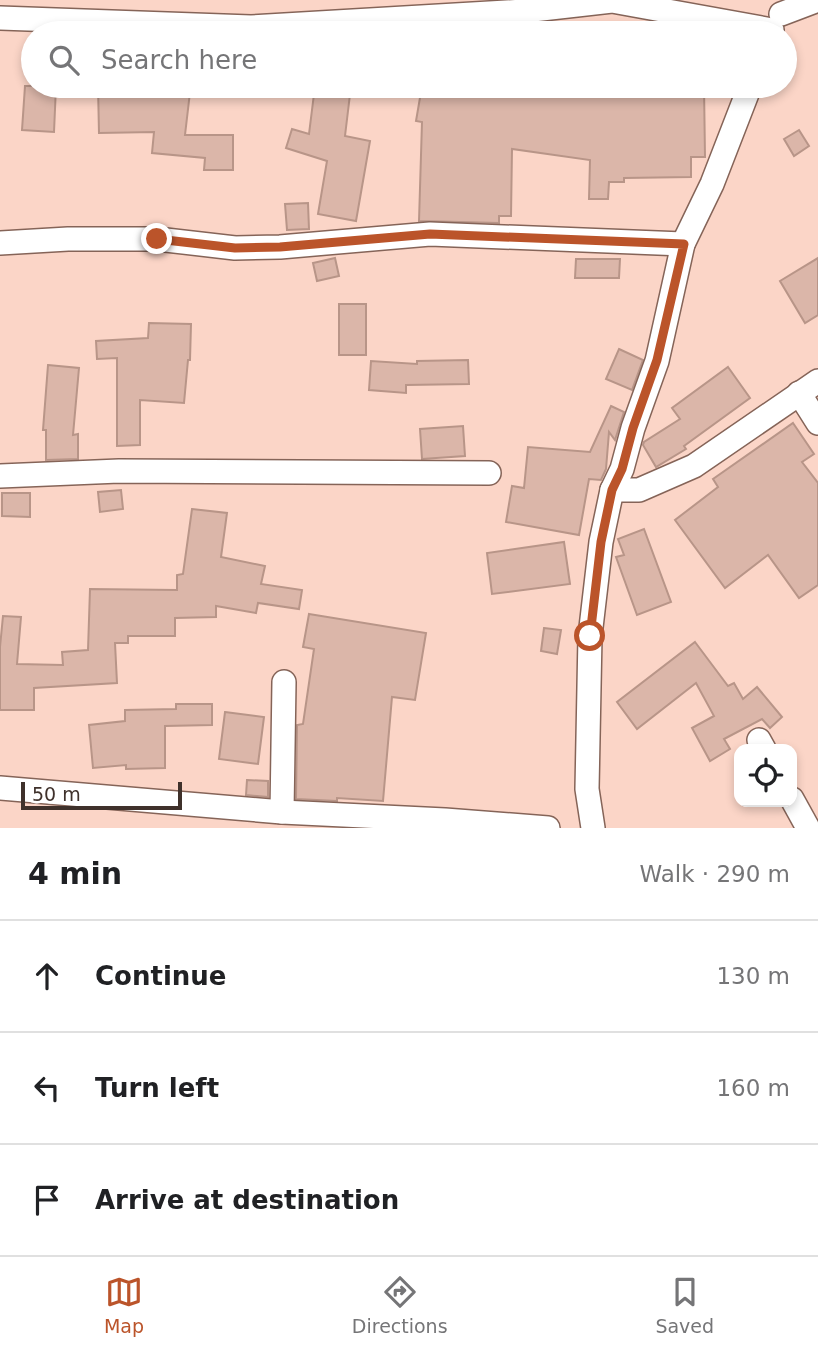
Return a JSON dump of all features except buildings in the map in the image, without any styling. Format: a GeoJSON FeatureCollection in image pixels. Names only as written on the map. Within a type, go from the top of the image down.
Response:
{"type":"FeatureCollection","features":[{"type":"Feature","properties":{"kind":"street"},"geometry":{"type":"LineString","coordinates":[[353,21],[524,11],[612,1],[776,19],[818,0]]}},
{"type":"Feature","properties":{"kind":"street"},"geometry":{"type":"LineString","coordinates":[[0,18],[84,21]]}},
{"type":"Feature","properties":{"kind":"street"},"geometry":{"type":"LineString","coordinates":[[593,828],[587,789],[590,636],[601,542],[612,490],[622,469],[657,360],[684,244],[712,184],[745,98]]}},
{"type":"Feature","properties":{"kind":"street"},"geometry":{"type":"LineString","coordinates":[[0,243],[68,239],[157,239],[246,247],[430,234],[684,244]]}},
{"type":"Feature","properties":{"kind":"street"},"geometry":{"type":"LineString","coordinates":[[612,490],[639,490],[694,466],[809,387],[818,423]]}},
{"type":"Feature","properties":{"kind":"street"},"geometry":{"type":"LineString","coordinates":[[0,476],[119,471],[489,473]]}},
{"type":"Feature","properties":{"kind":"street"},"geometry":{"type":"LineString","coordinates":[[282,812],[284,682]]}},
{"type":"Feature","properties":{"kind":"street"},"geometry":{"type":"LineString","coordinates":[[0,788],[282,812],[548,828]]}},
{"type":"Feature","properties":{"kind":"street"},"geometry":{"type":"LineString","coordinates":[[796,807],[808,828]]}},
{"type":"Feature","properties":{"kind":"route"},"geometry":{"type":"LineString","coordinates":[[157,239],[235,248],[280,247],[430,234],[684,244],[657,360],[622,469],[612,490],[601,542],[590,636]]}}]}
